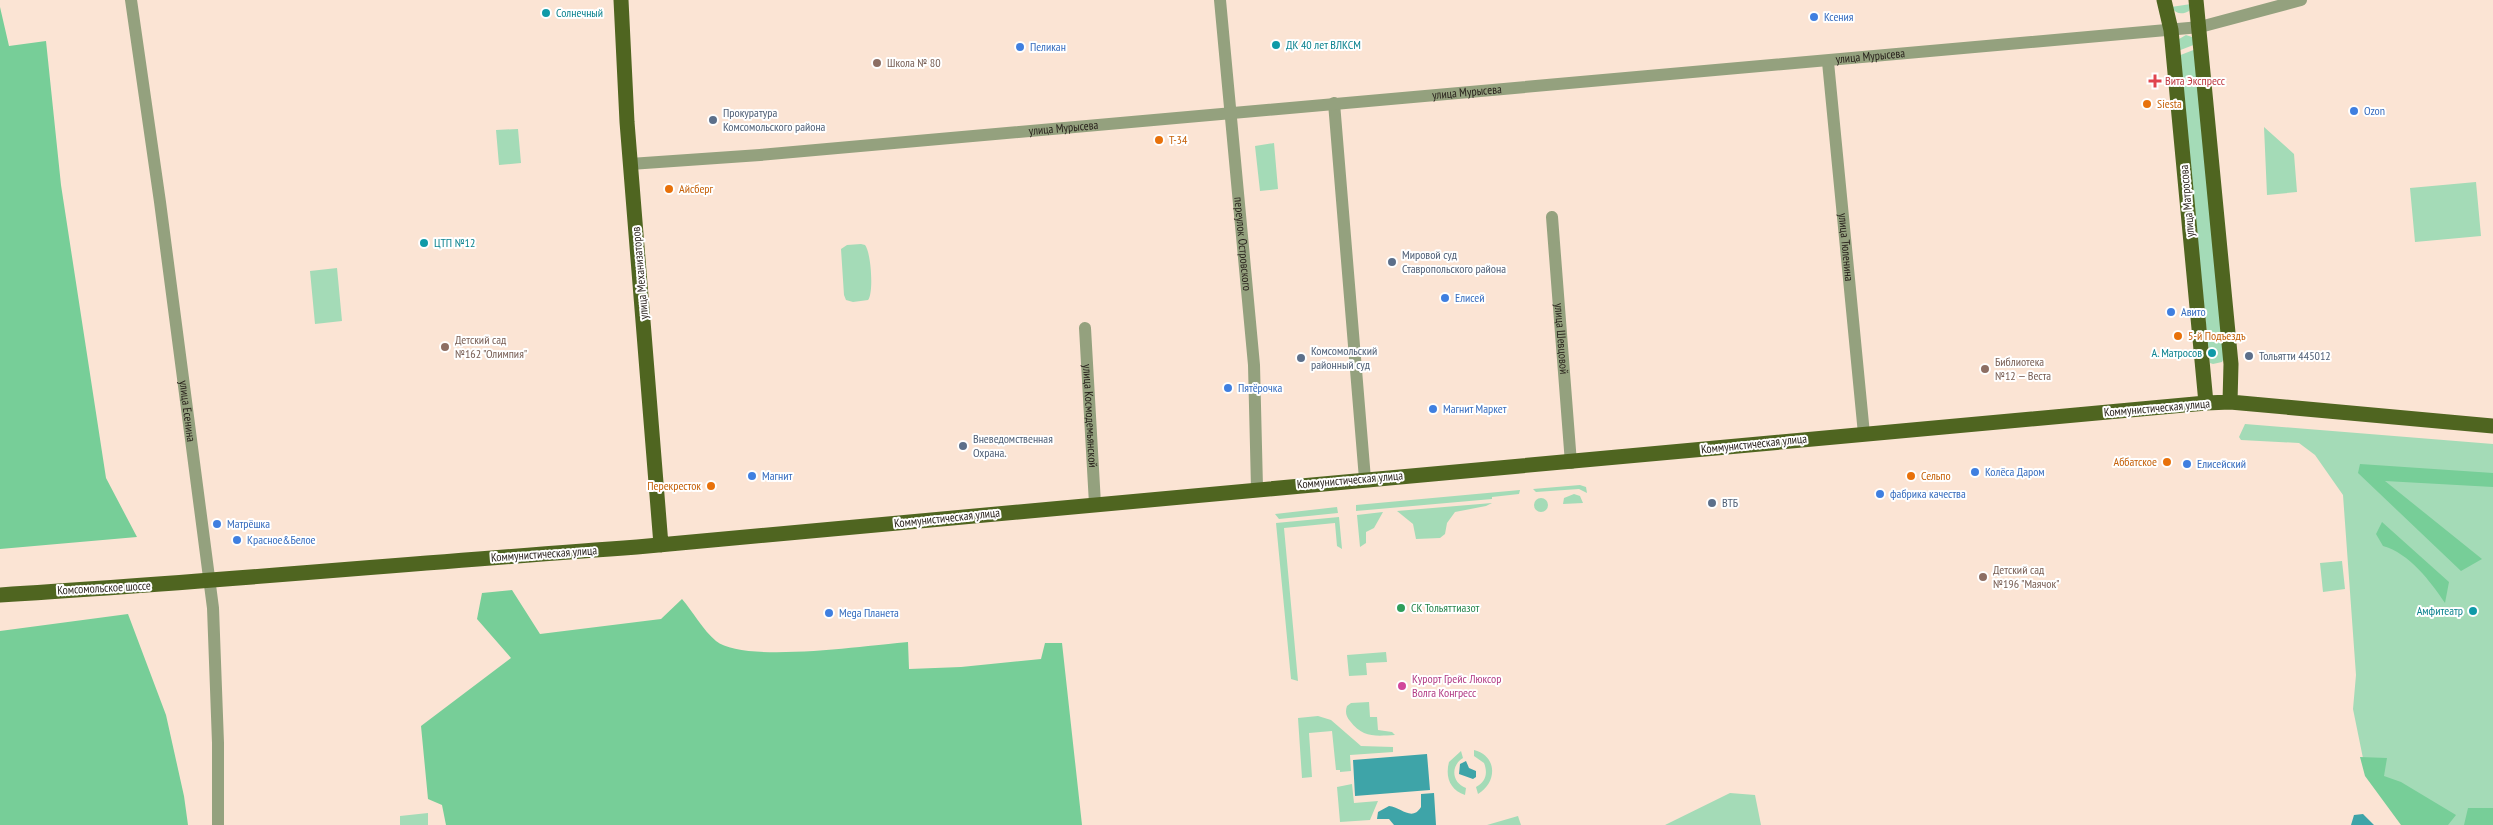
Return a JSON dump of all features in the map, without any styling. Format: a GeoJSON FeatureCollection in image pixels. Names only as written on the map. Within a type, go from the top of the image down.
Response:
{"type":"FeatureCollection","features":[{"type":"Feature","properties":{"kind":"main road","name":"улица Механизаторов"},"geometry":{"type":"LineString","coordinates":[[621,0],[630,164],[662,545]]}},
{"type":"Feature","properties":{"kind":"main road","name":"улица Матросова"},"geometry":{"type":"LineString","coordinates":[[2164,0],[2170,30],[2206,403]]}},
{"type":"Feature","properties":{"kind":"main road"},"geometry":{"type":"LineString","coordinates":[[2196,0],[2231,364],[2230,402]]}},
{"type":"Feature","properties":{"kind":"main road","name":"Коммунистическая улица"},"geometry":{"type":"LineString","coordinates":[[208,580],[662,545],[1257,488],[1571,462],[2206,403],[2230,402],[2493,426]]}},
{"type":"Feature","properties":{"kind":"main road","name":"Комсомольское шоссе"},"geometry":{"type":"LineString","coordinates":[[0,595],[190,583],[208,580]]}},
{"type":"Feature","properties":{"kind":"street","name":"улица Есенина"},"geometry":{"type":"LineString","coordinates":[[130,0],[187,404],[214,627],[218,744],[218,825]]}},
{"type":"Feature","properties":{"kind":"street","name":"переулок Островского"},"geometry":{"type":"LineString","coordinates":[[1220,0],[1254,365],[1257,488]]}},
{"type":"Feature","properties":{"kind":"street","name":"улица Мурысева"},"geometry":{"type":"LineString","coordinates":[[630,164],[760,155],[2200,28],[2301,0]]}},
{"type":"Feature","properties":{"kind":"street","name":"улица Тюленина"},"geometry":{"type":"LineString","coordinates":[[1828,62],[1864,434]]}},
{"type":"Feature","properties":{"kind":"street"},"geometry":{"type":"LineString","coordinates":[[1334,103],[1365,479]]}},
{"type":"Feature","properties":{"kind":"street","name":"улица Шевцовой"},"geometry":{"type":"LineString","coordinates":[[1552,217],[1571,462]]}},
{"type":"Feature","properties":{"kind":"street","name":"улица Космодемьянской"},"geometry":{"type":"LineString","coordinates":[[1084,328],[1095,504]]}},
{"type":"Feature","properties":{"kind":"green space"},"geometry":{"type":"Polygon","coordinates":[[[2191,4],[2189,11],[2184,13],[2179,13],[2171,7],[2191,4]]]}},
{"type":"Feature","properties":{"kind":"green space"},"geometry":{"type":"Polygon","coordinates":[[[0,7],[9,46],[46,41],[61,185],[106,478],[137,537],[0,549],[0,7]]]}},
{"type":"Feature","properties":{"kind":"green space"},"geometry":{"type":"Polygon","coordinates":[[[2186,35],[2192,37],[2196,44],[2178,51],[2179,39],[2186,35]]]}},
{"type":"Feature","properties":{"kind":"green space"},"geometry":{"type":"Polygon","coordinates":[[[2196,49],[2224,358],[2222,362],[2213,364],[2210,363],[2178,56],[2196,49]]]}},
{"type":"Feature","properties":{"kind":"green space"},"geometry":{"type":"Polygon","coordinates":[[[2264,127],[2294,154],[2297,192],[2267,195],[2264,127]]]}},
{"type":"Feature","properties":{"kind":"green space"},"geometry":{"type":"Polygon","coordinates":[[[518,129],[521,163],[499,165],[496,130],[518,129]]]}},
{"type":"Feature","properties":{"kind":"green space"},"geometry":{"type":"Polygon","coordinates":[[[1274,143],[1278,189],[1260,191],[1255,146],[1274,143]]]}},
{"type":"Feature","properties":{"kind":"green space"},"geometry":{"type":"Polygon","coordinates":[[[2476,182],[2481,236],[2415,242],[2410,188],[2476,182]]]}},
{"type":"Feature","properties":{"kind":"green space"},"geometry":{"type":"Polygon","coordinates":[[[847,245],[865,245],[869,256],[871,289],[868,300],[853,302],[846,300],[844,295],[841,249],[847,245]]]}},
{"type":"Feature","properties":{"kind":"green space"},"geometry":{"type":"Polygon","coordinates":[[[337,268],[342,321],[315,324],[310,271],[337,268]]]}},
{"type":"Feature","properties":{"kind":"green space"},"geometry":{"type":"Polygon","coordinates":[[[2245,424],[2493,444],[2493,825],[2404,825],[2366,773],[2353,709],[2356,675],[2343,495],[2315,455],[2299,443],[2241,440],[2239,437],[2245,424]]]}},
{"type":"Feature","properties":{"kind":"green space"},"geometry":{"type":"Polygon","coordinates":[[[2360,464],[2493,473],[2493,487],[2385,481],[2482,559],[2461,571],[2358,473],[2360,464]]]}},
{"type":"Feature","properties":{"kind":"green space"},"geometry":{"type":"Polygon","coordinates":[[[1580,485],[1586,487],[1587,493],[1579,489],[1536,492],[1533,489],[1580,485]]]}},
{"type":"Feature","properties":{"kind":"green space"},"geometry":{"type":"Polygon","coordinates":[[[1520,490],[1519,494],[1492,497],[1492,499],[1356,511],[1356,505],[1520,490]]]}},
{"type":"Feature","properties":{"kind":"green space"},"geometry":{"type":"Polygon","coordinates":[[[1574,494],[1580,496],[1583,503],[1563,504],[1564,498],[1574,494]]]}},
{"type":"Feature","properties":{"kind":"green space"},"geometry":{"type":"Polygon","coordinates":[[[1541,498],[1546,500],[1548,505],[1546,510],[1541,512],[1536,510],[1534,505],[1536,500],[1541,498]]]}},
{"type":"Feature","properties":{"kind":"green space"},"geometry":{"type":"Polygon","coordinates":[[[1492,503],[1455,512],[1447,523],[1445,534],[1440,538],[1416,539],[1413,524],[1397,511],[1492,503]]]}},
{"type":"Feature","properties":{"kind":"green space"},"geometry":{"type":"Polygon","coordinates":[[[1337,507],[1338,513],[1279,519],[1275,514],[1337,507]]]}},
{"type":"Feature","properties":{"kind":"green space"},"geometry":{"type":"Polygon","coordinates":[[[1383,512],[1374,528],[1366,532],[1366,543],[1360,547],[1357,515],[1383,512]]]}},
{"type":"Feature","properties":{"kind":"green space"},"geometry":{"type":"Polygon","coordinates":[[[1339,517],[1342,549],[1337,546],[1335,523],[1284,528],[1298,681],[1291,679],[1276,523],[1339,517]]]}},
{"type":"Feature","properties":{"kind":"green space"},"geometry":{"type":"Polygon","coordinates":[[[2382,522],[2449,582],[2445,603],[2418,569],[2402,555],[2383,546],[2376,534],[2382,522]]]}},
{"type":"Feature","properties":{"kind":"green space"},"geometry":{"type":"Polygon","coordinates":[[[2342,561],[2345,589],[2323,592],[2320,563],[2342,561]]]}},
{"type":"Feature","properties":{"kind":"green space"},"geometry":{"type":"Polygon","coordinates":[[[512,590],[540,634],[661,619],[682,599],[716,641],[731,648],[752,651],[808,651],[908,642],[909,669],[961,667],[1041,659],[1045,643],[1062,643],[1082,825],[446,825],[442,805],[428,799],[421,726],[511,658],[477,619],[482,593],[512,590]]]}},
{"type":"Feature","properties":{"kind":"green space"},"geometry":{"type":"Polygon","coordinates":[[[128,614],[166,715],[184,796],[188,825],[0,825],[0,631],[128,614]]]}},
{"type":"Feature","properties":{"kind":"green space"},"geometry":{"type":"Polygon","coordinates":[[[1386,652],[1387,662],[1366,663],[1367,675],[1349,676],[1347,655],[1386,652]]]}},
{"type":"Feature","properties":{"kind":"green space"},"geometry":{"type":"Polygon","coordinates":[[[1369,702],[1370,717],[1377,717],[1378,730],[1392,732],[1395,735],[1370,735],[1355,727],[1350,721],[1346,714],[1347,706],[1351,703],[1369,702]]]}},
{"type":"Feature","properties":{"kind":"green space"},"geometry":{"type":"Polygon","coordinates":[[[1318,716],[1331,720],[1361,746],[1393,747],[1393,752],[1350,755],[1351,771],[1340,772],[1340,770],[1336,770],[1332,731],[1309,733],[1312,777],[1302,778],[1298,718],[1318,716]]]}},
{"type":"Feature","properties":{"kind":"green space"},"geometry":{"type":"Polygon","coordinates":[[[1474,750],[1482,753],[1487,758],[1492,770],[1489,783],[1478,794],[1476,787],[1484,780],[1486,770],[1484,763],[1474,756],[1474,750]]]}},
{"type":"Feature","properties":{"kind":"green space"},"geometry":{"type":"Polygon","coordinates":[[[1461,751],[1463,758],[1456,765],[1454,774],[1461,786],[1466,788],[1465,795],[1452,786],[1448,778],[1449,762],[1461,751]]]}},
{"type":"Feature","properties":{"kind":"green space"},"geometry":{"type":"Polygon","coordinates":[[[2360,757],[2387,758],[2384,776],[2401,782],[2456,815],[2448,825],[2401,825],[2365,776],[2360,757]]]}},
{"type":"Feature","properties":{"kind":"green space"},"geometry":{"type":"Polygon","coordinates":[[[1352,784],[1354,803],[1378,801],[1370,820],[1340,822],[1337,787],[1352,784]]]}},
{"type":"Feature","properties":{"kind":"green space"},"geometry":{"type":"Polygon","coordinates":[[[1730,793],[1755,795],[1761,825],[1665,825],[1730,793]]]}},
{"type":"Feature","properties":{"kind":"green space"},"geometry":{"type":"Polygon","coordinates":[[[2468,808],[2493,808],[2493,825],[2464,825],[2468,808]]]}},
{"type":"Feature","properties":{"kind":"green space"},"geometry":{"type":"Polygon","coordinates":[[[428,813],[428,825],[400,825],[400,816],[428,813]]]}},
{"type":"Feature","properties":{"kind":"green space"},"geometry":{"type":"Polygon","coordinates":[[[1518,816],[1521,825],[1487,825],[1518,816]]]}},
{"type":"Feature","properties":{"kind":"water"},"geometry":{"type":"Polygon","coordinates":[[[1427,754],[1430,790],[1355,796],[1353,760],[1427,754]]]}},
{"type":"Feature","properties":{"kind":"water"},"geometry":{"type":"Polygon","coordinates":[[[1466,761],[1469,768],[1476,771],[1476,777],[1473,779],[1459,774],[1460,764],[1466,761]]]}},
{"type":"Feature","properties":{"kind":"water"},"geometry":{"type":"Polygon","coordinates":[[[1434,793],[1436,825],[1394,825],[1389,819],[1377,819],[1378,812],[1389,806],[1406,813],[1414,813],[1421,807],[1421,794],[1434,793]]]}},
{"type":"Feature","properties":{"kind":"water"},"geometry":{"type":"Polygon","coordinates":[[[2363,814],[2374,825],[2351,825],[2354,815],[2363,814]]]}},
{"type":"Feature","properties":{"kind":"place","name":"Солнечный"},"geometry":{"type":"Point","coordinates":[546,13]}},
{"type":"Feature","properties":{"kind":"place","name":"Ксения"},"geometry":{"type":"Point","coordinates":[1814,17]}},
{"type":"Feature","properties":{"kind":"place","name":"ДК 40 лет ВЛКСМ"},"geometry":{"type":"Point","coordinates":[1276,45]}},
{"type":"Feature","properties":{"kind":"place","name":"Пеликан"},"geometry":{"type":"Point","coordinates":[1020,47]}},
{"type":"Feature","properties":{"kind":"place","name":"Школа № 80"},"geometry":{"type":"Point","coordinates":[877,63]}},
{"type":"Feature","properties":{"kind":"place","name":"Вита Экспресс"},"geometry":{"type":"Point","coordinates":[2155,81]}},
{"type":"Feature","properties":{"kind":"place","name":"Siesta"},"geometry":{"type":"Point","coordinates":[2147,104]}},
{"type":"Feature","properties":{"kind":"place","name":"Ozon"},"geometry":{"type":"Point","coordinates":[2354,111]}},
{"type":"Feature","properties":{"kind":"place","name":"Прокуратура Комсомольского района"},"geometry":{"type":"Point","coordinates":[713,120]}},
{"type":"Feature","properties":{"kind":"place","name":"Т-34"},"geometry":{"type":"Point","coordinates":[1159,140]}},
{"type":"Feature","properties":{"kind":"place","name":"Айсберг"},"geometry":{"type":"Point","coordinates":[669,189]}},
{"type":"Feature","properties":{"kind":"place","name":"ЦТП №12"},"geometry":{"type":"Point","coordinates":[424,243]}},
{"type":"Feature","properties":{"kind":"place","name":"Мировой суд Ставропольского района"},"geometry":{"type":"Point","coordinates":[1392,262]}},
{"type":"Feature","properties":{"kind":"place","name":"Елисей"},"geometry":{"type":"Point","coordinates":[1445,298]}},
{"type":"Feature","properties":{"kind":"place","name":"Авито"},"geometry":{"type":"Point","coordinates":[2171,312]}},
{"type":"Feature","properties":{"kind":"place","name":"5-й Подъездъ"},"geometry":{"type":"Point","coordinates":[2178,336]}},
{"type":"Feature","properties":{"kind":"place","name":"Детский сад №162 \"Олимпия\""},"geometry":{"type":"Point","coordinates":[445,347]}},
{"type":"Feature","properties":{"kind":"place","name":"А. Матросов"},"geometry":{"type":"Point","coordinates":[2212,353]}},
{"type":"Feature","properties":{"kind":"place","name":"Тольятти 445012"},"geometry":{"type":"Point","coordinates":[2249,356]}},
{"type":"Feature","properties":{"kind":"place","name":"Комсомольский районный суд"},"geometry":{"type":"Point","coordinates":[1301,358]}},
{"type":"Feature","properties":{"kind":"place","name":"Библиотека №12 — Веста"},"geometry":{"type":"Point","coordinates":[1985,369]}},
{"type":"Feature","properties":{"kind":"place","name":"Пятёрочка"},"geometry":{"type":"Point","coordinates":[1228,388]}},
{"type":"Feature","properties":{"kind":"place","name":"Магнит Маркет"},"geometry":{"type":"Point","coordinates":[1433,409]}},
{"type":"Feature","properties":{"kind":"place","name":"Вневедомственная Охрана."},"geometry":{"type":"Point","coordinates":[963,446]}},
{"type":"Feature","properties":{"kind":"place","name":"Аббатское"},"geometry":{"type":"Point","coordinates":[2167,462]}},
{"type":"Feature","properties":{"kind":"place","name":"Елисейский"},"geometry":{"type":"Point","coordinates":[2187,464]}},
{"type":"Feature","properties":{"kind":"place","name":"Колёса Даром"},"geometry":{"type":"Point","coordinates":[1975,472]}},
{"type":"Feature","properties":{"kind":"place","name":"Магнит"},"geometry":{"type":"Point","coordinates":[752,476]}},
{"type":"Feature","properties":{"kind":"place","name":"Сельпо"},"geometry":{"type":"Point","coordinates":[1911,476]}},
{"type":"Feature","properties":{"kind":"place","name":"Перекресток"},"geometry":{"type":"Point","coordinates":[711,486]}},
{"type":"Feature","properties":{"kind":"place","name":"фабрика качества"},"geometry":{"type":"Point","coordinates":[1880,494]}},
{"type":"Feature","properties":{"kind":"place","name":"ВТБ"},"geometry":{"type":"Point","coordinates":[1712,503]}},
{"type":"Feature","properties":{"kind":"place","name":"Матрёшка"},"geometry":{"type":"Point","coordinates":[217,524]}},
{"type":"Feature","properties":{"kind":"place","name":"Красное&Белое"},"geometry":{"type":"Point","coordinates":[237,540]}},
{"type":"Feature","properties":{"kind":"place","name":"Детский сад №196 \"Маячок\""},"geometry":{"type":"Point","coordinates":[1983,577]}},
{"type":"Feature","properties":{"kind":"place","name":"СК Тольяттиазот"},"geometry":{"type":"Point","coordinates":[1401,608]}},
{"type":"Feature","properties":{"kind":"place","name":"Амфитеатр"},"geometry":{"type":"Point","coordinates":[2473,611]}},
{"type":"Feature","properties":{"kind":"place","name":"Mega Планета"},"geometry":{"type":"Point","coordinates":[829,613]}},
{"type":"Feature","properties":{"kind":"place","name":"Курорт Грейс Люксор Волга Конгресс"},"geometry":{"type":"Point","coordinates":[1402,686]}}]}
